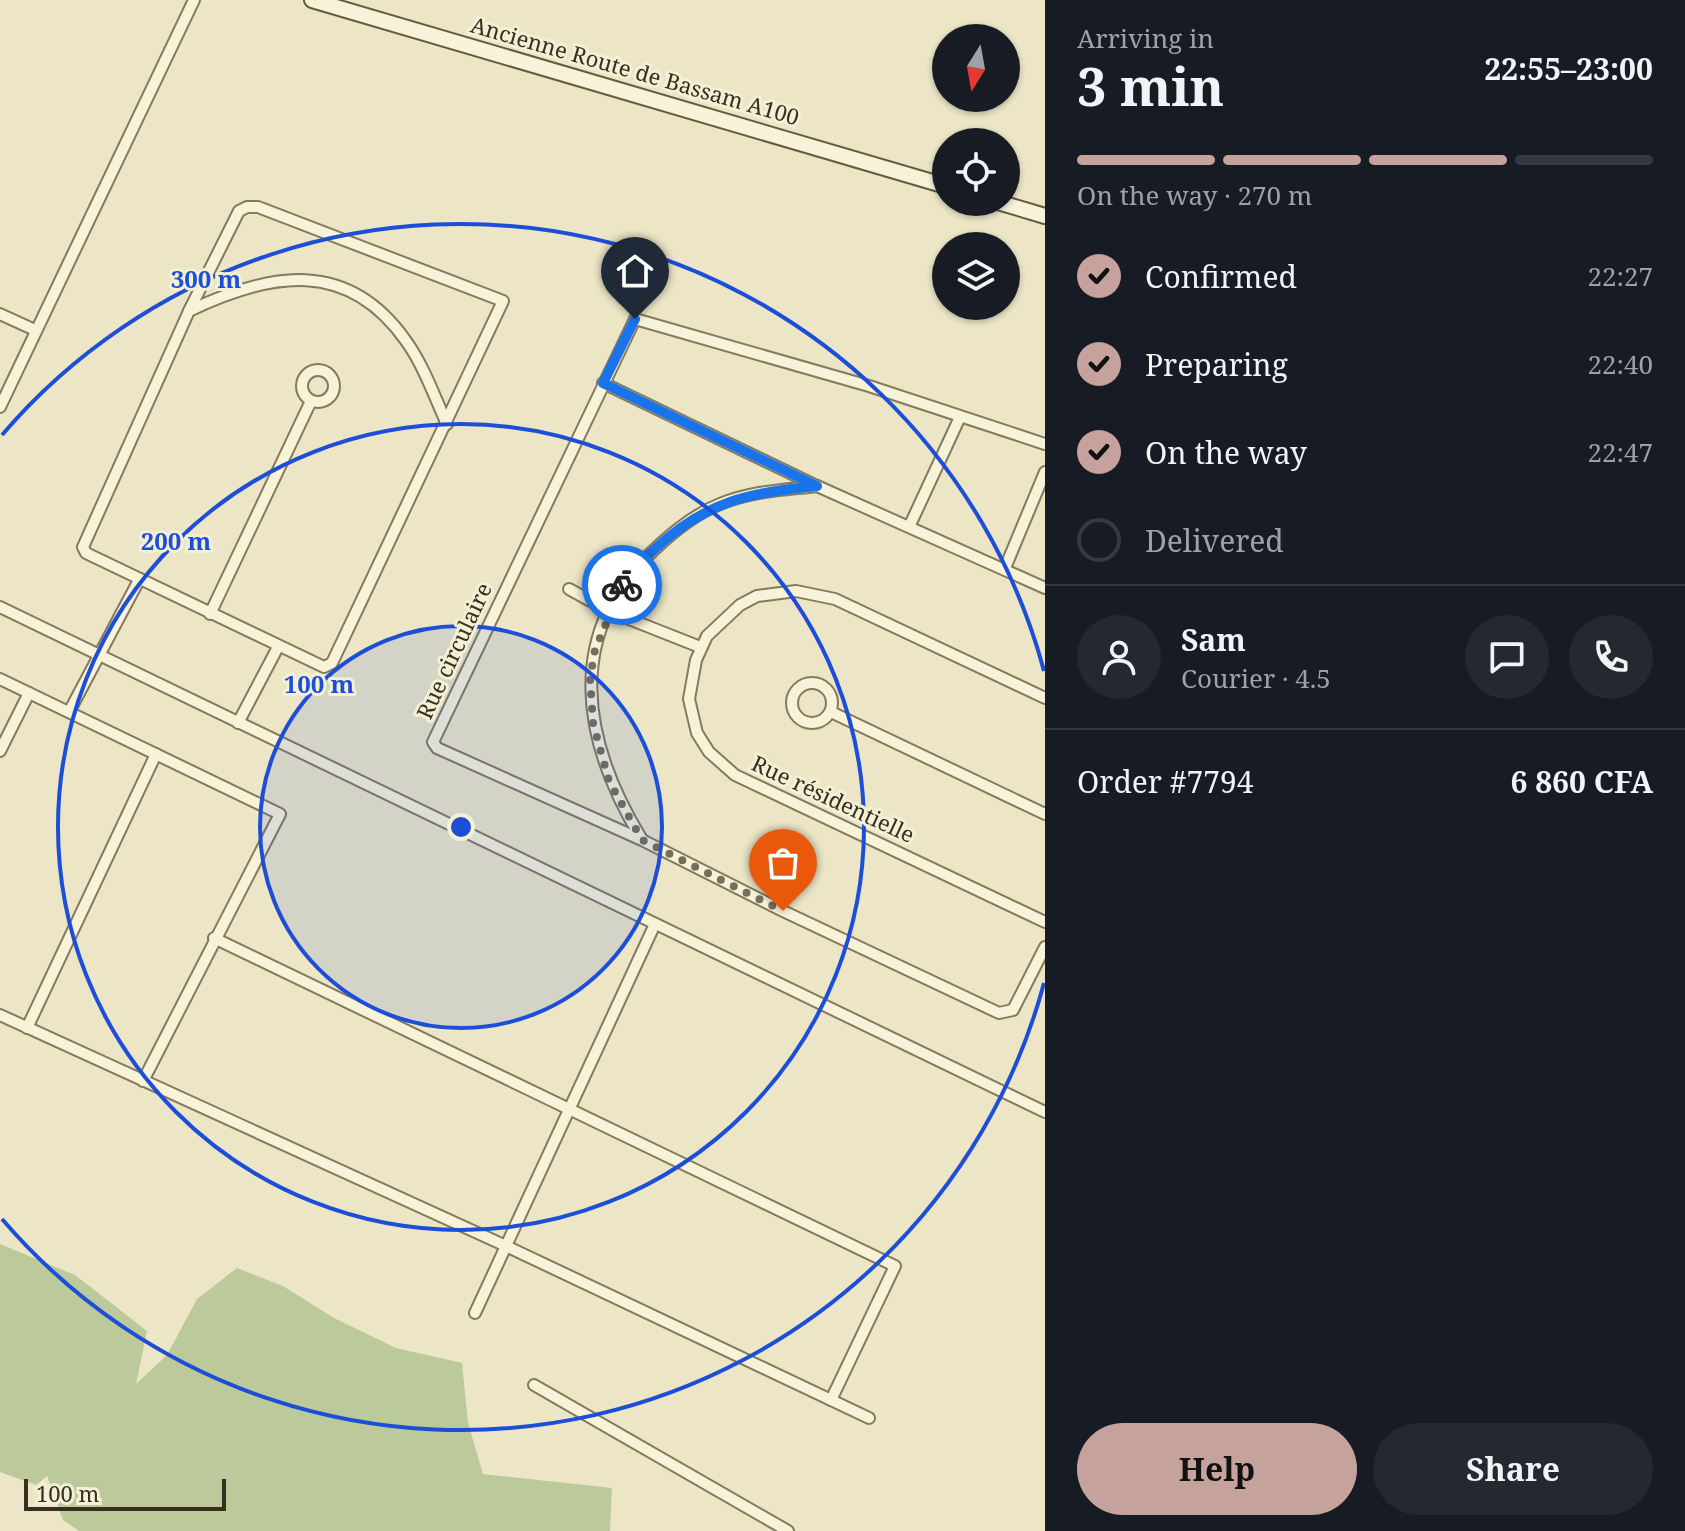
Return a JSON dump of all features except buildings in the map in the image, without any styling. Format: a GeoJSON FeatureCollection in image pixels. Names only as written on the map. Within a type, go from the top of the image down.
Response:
{"type":"FeatureCollection","features":[{"type":"Feature","properties":{"kind":"main road","name":"Ancienne Route de Bassam A100"},"geometry":{"type":"LineString","coordinates":[[312,0],[932,182]]}},
{"type":"Feature","properties":{"kind":"main road"},"geometry":{"type":"LineString","coordinates":[[1020,209],[1045,216]]}},
{"type":"Feature","properties":{"kind":"street"},"geometry":{"type":"LineString","coordinates":[[0,407],[194,0]]}},
{"type":"Feature","properties":{"kind":"street"},"geometry":{"type":"LineString","coordinates":[[247,207],[258,207],[501,298],[502,306],[447,424],[332,663],[324,667],[139,580],[86,553],[83,547],[189,311],[239,211],[247,207]]}},
{"type":"Feature","properties":{"kind":"street"},"geometry":{"type":"LineString","coordinates":[[189,311],[250,285],[289,277],[321,279],[377,308],[395,326],[409,344],[447,424]]}},
{"type":"Feature","properties":{"kind":"street"},"geometry":{"type":"LineString","coordinates":[[0,314],[35,330]]}},
{"type":"Feature","properties":{"kind":"street","name":"Rue circulaire"},"geometry":{"type":"LineString","coordinates":[[1045,444],[869,386],[639,319],[631,323],[433,742],[437,748],[531,793],[642,840],[783,911],[999,1013],[1013,1010],[1045,947]]}},
{"type":"Feature","properties":{"kind":"street"},"geometry":{"type":"LineString","coordinates":[[603,383],[817,486],[1045,588]]}},
{"type":"Feature","properties":{"kind":"street"},"geometry":{"type":"LineString","coordinates":[[210,614],[311,401]]}},
{"type":"Feature","properties":{"kind":"street"},"geometry":{"type":"LineString","coordinates":[[910,525],[960,417]]}},
{"type":"Feature","properties":{"kind":"street"},"geometry":{"type":"LineString","coordinates":[[1005,568],[1045,472]]}},
{"type":"Feature","properties":{"kind":"street"},"geometry":{"type":"LineString","coordinates":[[642,840],[609,781],[593,723],[590,678],[609,611],[628,575],[690,519],[747,494],[817,486]]}},
{"type":"Feature","properties":{"kind":"street"},"geometry":{"type":"LineString","coordinates":[[69,712],[139,580]]}},
{"type":"Feature","properties":{"kind":"street"},"geometry":{"type":"LineString","coordinates":[[569,589],[609,611],[700,647],[716,626],[740,605],[757,596],[796,591],[835,599],[1045,698]]}},
{"type":"Feature","properties":{"kind":"street"},"geometry":{"type":"LineString","coordinates":[[0,607],[1045,1112]]}},
{"type":"Feature","properties":{"kind":"street"},"geometry":{"type":"LineString","coordinates":[[238,723],[278,647]]}},
{"type":"Feature","properties":{"kind":"street","name":"Rue résidentielle"},"geometry":{"type":"LineString","coordinates":[[700,647],[693,673],[689,710],[697,733],[721,765],[750,784],[1045,922]]}},
{"type":"Feature","properties":{"kind":"street"},"geometry":{"type":"LineString","coordinates":[[0,679],[280,814],[143,1081]]}},
{"type":"Feature","properties":{"kind":"street"},"geometry":{"type":"LineString","coordinates":[[805,683],[821,684],[832,696],[831,712],[818,722],[803,721],[792,709],[793,693],[805,683]]}},
{"type":"Feature","properties":{"kind":"street"},"geometry":{"type":"LineString","coordinates":[[0,751],[29,693]]}},
{"type":"Feature","properties":{"kind":"street"},"geometry":{"type":"LineString","coordinates":[[831,712],[1045,814]]}},
{"type":"Feature","properties":{"kind":"street"},"geometry":{"type":"LineString","coordinates":[[27,1028],[156,754]]}},
{"type":"Feature","properties":{"kind":"street"},"geometry":{"type":"LineString","coordinates":[[475,1313],[655,924]]}},
{"type":"Feature","properties":{"kind":"street"},"geometry":{"type":"LineString","coordinates":[[214,938],[895,1266],[831,1400]]}},
{"type":"Feature","properties":{"kind":"street"},"geometry":{"type":"LineString","coordinates":[[0,1015],[506,1246],[869,1418]]}},
{"type":"Feature","properties":{"kind":"street"},"geometry":{"type":"LineString","coordinates":[[534,1385],[788,1531]]}},
{"type":"Feature","properties":{"kind":"green space"},"geometry":{"type":"Polygon","coordinates":[[[0,1244],[75,1275],[147,1331],[136,1384],[167,1355],[197,1299],[237,1268],[283,1286],[334,1318],[396,1348],[462,1363],[468,1423],[483,1474],[612,1488],[610,1531],[79,1531],[63,1520],[47,1476],[36,1485],[0,1472],[0,1244]]]}},
{"type":"Feature","properties":{"kind":"way so far"},"geometry":{"type":"LineString","coordinates":[[622,585],[595,650],[590,678],[593,723],[609,781],[642,840],[783,911]]}},
{"type":"Feature","properties":{"kind":"route"},"geometry":{"type":"LineString","coordinates":[[622,585],[628,575],[690,519],[747,494],[817,486],[603,383],[635,319]]}}]}
